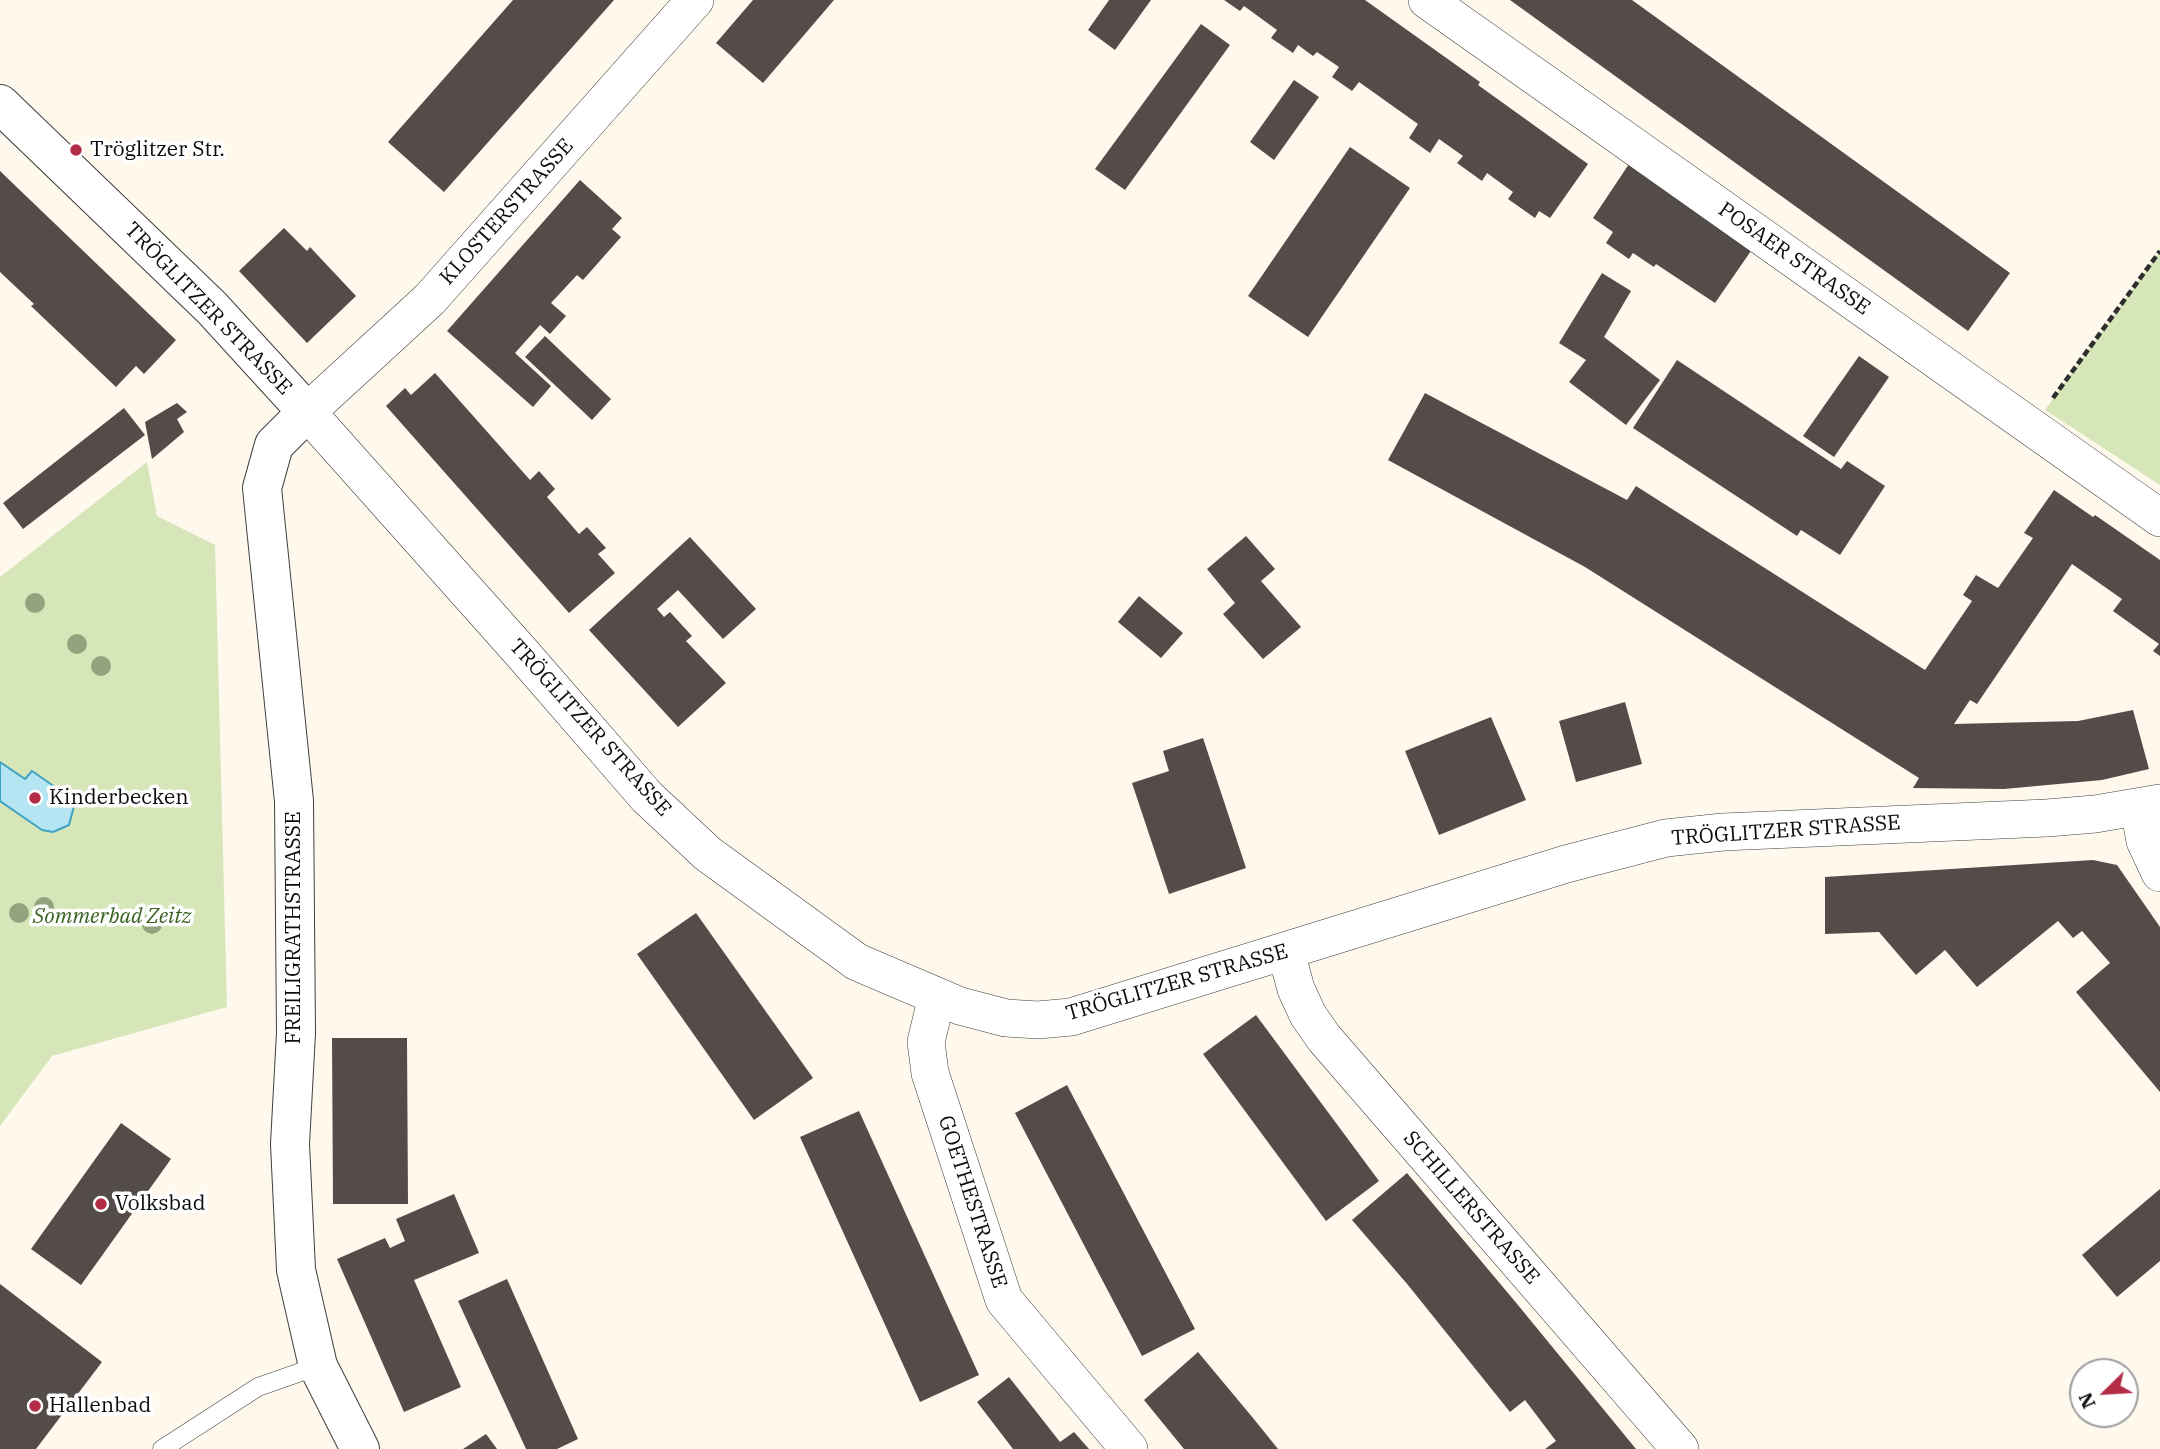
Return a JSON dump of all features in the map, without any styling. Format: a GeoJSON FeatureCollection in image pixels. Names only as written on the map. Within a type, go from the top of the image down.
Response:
{"type":"FeatureCollection","features":[{"type":"Feature","properties":{"kind":"street","name":"KLOSTERSTRASSE"},"geometry":{"type":"LineString","coordinates":[[307,411],[430,299],[695,0]]}},
{"type":"Feature","properties":{"kind":"street","name":"POSAER STRASSE"},"geometry":{"type":"LineString","coordinates":[[1427,0],[2160,518]]}},
{"type":"Feature","properties":{"kind":"street","name":"TRÖGLITZER STRASSE"},"geometry":{"type":"LineString","coordinates":[[0,104],[212,308],[513,642],[647,797],[708,854],[857,962],[960,1006],[1006,1018],[1038,1020],[1071,1017],[1590,857],[1666,838],[1723,832],[2047,818],[2150,805]]}},
{"type":"Feature","properties":{"kind":"street","name":"FREILIGRATHSTRASSE"},"geometry":{"type":"LineString","coordinates":[[307,411],[274,445],[262,488],[294,801],[296,1033],[290,1144],[296,1270],[318,1367],[360,1449]]}},
{"type":"Feature","properties":{"kind":"street"},"geometry":{"type":"LineString","coordinates":[[2150,805],[2145,841],[2160,873]]}},
{"type":"Feature","properties":{"kind":"street","name":"SCHILLERSTRASSE"},"geometry":{"type":"LineString","coordinates":[[1286,952],[1296,989],[1308,1015],[1324,1038],[1680,1449]]}},
{"type":"Feature","properties":{"kind":"street","name":"GOETHESTRASSE"},"geometry":{"type":"LineString","coordinates":[[937,996],[926,1042],[930,1073],[1004,1300],[1129,1449]]}},
{"type":"Feature","properties":{"kind":"lane"},"geometry":{"type":"LineString","coordinates":[[162,1449],[258,1387],[318,1367]]}},
{"type":"Feature","properties":{"kind":"path"},"geometry":{"type":"LineString","coordinates":[[2033,427],[2160,251]]}},
{"type":"Feature","properties":{"kind":"green space"},"geometry":{"type":"Polygon","coordinates":[[[2160,251],[2160,485],[2045,410],[2160,251]]]}},
{"type":"Feature","properties":{"kind":"green space","name":"Sommerbad Zeitz"},"geometry":{"type":"Polygon","coordinates":[[[147,462],[157,516],[215,545],[227,1007],[52,1056],[0,1126],[0,577],[147,462]]]}},
{"type":"Feature","properties":{"kind":"water","name":"Kinderbecken"},"geometry":{"type":"Polygon","coordinates":[[[0,762],[25,779],[32,771],[68,796],[74,806],[69,825],[53,832],[42,830],[0,801],[0,762]]]}},
{"type":"Feature","properties":{"kind":"building"},"geometry":{"type":"Polygon","coordinates":[[[513,0],[614,0],[444,192],[388,142],[513,0]]]}},
{"type":"Feature","properties":{"kind":"building"},"geometry":{"type":"Polygon","coordinates":[[[753,0],[834,0],[763,83],[716,43],[753,0]]]}},
{"type":"Feature","properties":{"kind":"building"},"geometry":{"type":"Polygon","coordinates":[[[1109,0],[1151,0],[1115,50],[1088,30],[1109,0]]]}},
{"type":"Feature","properties":{"kind":"building"},"geometry":{"type":"Polygon","coordinates":[[[1224,0],[1365,0],[1588,164],[1550,218],[1539,211],[1535,218],[1508,199],[1513,192],[1487,173],[1482,181],[1457,163],[1463,156],[1439,139],[1430,153],[1409,138],[1418,124],[1359,82],[1352,91],[1332,77],[1339,67],[1317,52],[1313,56],[1298,45],[1293,53],[1271,38],[1277,30],[1244,6],[1240,11],[1224,0]]]}},
{"type":"Feature","properties":{"kind":"building"},"geometry":{"type":"Polygon","coordinates":[[[1510,0],[1632,0],[2010,273],[1968,331],[1510,0]]]}},
{"type":"Feature","properties":{"kind":"building"},"geometry":{"type":"Polygon","coordinates":[[[1201,24],[1230,45],[1125,190],[1095,169],[1201,24]]]}},
{"type":"Feature","properties":{"kind":"building"},"geometry":{"type":"Polygon","coordinates":[[[1294,80],[1319,97],[1274,160],[1250,142],[1294,80]]]}},
{"type":"Feature","properties":{"kind":"building"},"geometry":{"type":"Polygon","coordinates":[[[1350,147],[1410,188],[1308,337],[1248,296],[1350,147]]]}},
{"type":"Feature","properties":{"kind":"building"},"geometry":{"type":"Polygon","coordinates":[[[1629,164],[1753,248],[1715,303],[1656,264],[1654,267],[1633,253],[1629,259],[1606,243],[1613,232],[1593,218],[1629,164]]]}},
{"type":"Feature","properties":{"kind":"building"},"geometry":{"type":"Polygon","coordinates":[[[0,171],[176,340],[144,374],[136,366],[116,387],[31,306],[34,304],[0,272],[0,171]]]}},
{"type":"Feature","properties":{"kind":"building"},"geometry":{"type":"Polygon","coordinates":[[[580,180],[622,218],[612,229],[621,237],[583,280],[577,275],[551,303],[566,316],[550,334],[540,325],[515,353],[551,386],[533,407],[447,331],[580,180]]]}},
{"type":"Feature","properties":{"kind":"building"},"geometry":{"type":"Polygon","coordinates":[[[284,228],[307,251],[310,247],[356,296],[307,343],[239,271],[284,228]]]}},
{"type":"Feature","properties":{"kind":"building"},"geometry":{"type":"Polygon","coordinates":[[[1602,273],[1631,291],[1604,337],[1660,380],[1626,425],[1569,382],[1586,360],[1559,343],[1602,273]]]}},
{"type":"Feature","properties":{"kind":"building"},"geometry":{"type":"Polygon","coordinates":[[[545,336],[611,399],[592,420],[525,357],[545,336]]]}},
{"type":"Feature","properties":{"kind":"building"},"geometry":{"type":"Polygon","coordinates":[[[1859,356],[1889,377],[1834,457],[1803,436],[1859,356]]]}},
{"type":"Feature","properties":{"kind":"building"},"geometry":{"type":"Polygon","coordinates":[[[1677,360],[1841,469],[1847,461],[1885,486],[1840,555],[1801,530],[1797,536],[1633,428],[1677,360]]]}},
{"type":"Feature","properties":{"kind":"building"},"geometry":{"type":"Polygon","coordinates":[[[435,373],[530,480],[539,471],[555,489],[547,497],[579,534],[587,527],[606,548],[598,554],[615,573],[569,613],[386,406],[405,388],[411,395],[435,373]]]}},
{"type":"Feature","properties":{"kind":"building"},"geometry":{"type":"Polygon","coordinates":[[[1425,393],[1627,500],[1636,486],[1925,670],[1972,601],[1963,595],[1976,575],[1998,588],[2033,538],[2024,533],[2054,490],[2160,560],[2160,656],[2153,651],[2159,644],[2113,611],[2122,599],[2072,564],[1977,704],[1970,700],[1954,724],[2078,721],[2133,710],[2149,769],[2102,780],[2004,789],[1913,788],[1919,778],[1585,567],[1388,460],[1425,393]]]}},
{"type":"Feature","properties":{"kind":"building"},"geometry":{"type":"Polygon","coordinates":[[[177,403],[187,412],[177,419],[184,432],[152,459],[145,422],[177,403]]]}},
{"type":"Feature","properties":{"kind":"building"},"geometry":{"type":"Polygon","coordinates":[[[124,408],[145,435],[23,529],[3,503],[124,408]]]}},
{"type":"Feature","properties":{"kind":"building"},"geometry":{"type":"Polygon","coordinates":[[[1246,536],[1275,569],[1261,581],[1301,627],[1263,659],[1223,614],[1235,603],[1207,569],[1246,536]]]}},
{"type":"Feature","properties":{"kind":"building"},"geometry":{"type":"Polygon","coordinates":[[[690,537],[756,609],[723,639],[678,590],[657,609],[664,617],[670,612],[692,636],[686,641],[726,683],[678,727],[589,630],[690,537]]]}},
{"type":"Feature","properties":{"kind":"building"},"geometry":{"type":"Polygon","coordinates":[[[1139,596],[1183,633],[1161,658],[1118,622],[1139,596]]]}},
{"type":"Feature","properties":{"kind":"building"},"geometry":{"type":"Polygon","coordinates":[[[1625,702],[1642,764],[1576,782],[1559,721],[1625,702]]]}},
{"type":"Feature","properties":{"kind":"building"},"geometry":{"type":"Polygon","coordinates":[[[1491,717],[1526,800],[1439,835],[1405,751],[1491,717]]]}},
{"type":"Feature","properties":{"kind":"building"},"geometry":{"type":"Polygon","coordinates":[[[1203,738],[1246,868],[1169,894],[1132,783],[1169,771],[1163,751],[1203,738]]]}},
{"type":"Feature","properties":{"kind":"building"},"geometry":{"type":"Polygon","coordinates":[[[2093,860],[2117,865],[2160,927],[2160,1092],[2076,992],[2110,963],[2082,931],[2073,938],[2058,921],[1977,987],[1945,950],[1916,975],[1879,932],[1825,934],[1825,877],[2093,860]]]}},
{"type":"Feature","properties":{"kind":"building"},"geometry":{"type":"Polygon","coordinates":[[[696,913],[813,1078],[754,1120],[637,954],[696,913]]]}},
{"type":"Feature","properties":{"kind":"building"},"geometry":{"type":"Polygon","coordinates":[[[1256,1015],[1379,1181],[1326,1221],[1203,1054],[1256,1015]]]}},
{"type":"Feature","properties":{"kind":"building"},"geometry":{"type":"Polygon","coordinates":[[[332,1038],[407,1038],[408,1204],[333,1204],[332,1038]]]}},
{"type":"Feature","properties":{"kind":"building"},"geometry":{"type":"Polygon","coordinates":[[[1067,1085],[1195,1329],[1142,1356],[1015,1113],[1067,1085]]]}},
{"type":"Feature","properties":{"kind":"building"},"geometry":{"type":"Polygon","coordinates":[[[859,1111],[979,1375],[920,1402],[800,1137],[859,1111]]]}},
{"type":"Feature","properties":{"kind":"building","name":"Volksbad"},"geometry":{"type":"Polygon","coordinates":[[[121,1123],[171,1159],[81,1285],[31,1249],[121,1123]]]}},
{"type":"Feature","properties":{"kind":"building"},"geometry":{"type":"Polygon","coordinates":[[[1407,1173],[1636,1449],[1545,1449],[1556,1441],[1525,1400],[1510,1412],[1352,1220],[1407,1173]]]}},
{"type":"Feature","properties":{"kind":"building"},"geometry":{"type":"Polygon","coordinates":[[[2160,1189],[2160,1261],[2117,1297],[2082,1255],[2160,1189]]]}},
{"type":"Feature","properties":{"kind":"building"},"geometry":{"type":"Polygon","coordinates":[[[454,1194],[479,1253],[414,1280],[461,1387],[404,1412],[337,1259],[385,1238],[390,1248],[405,1241],[396,1219],[454,1194]]]}},
{"type":"Feature","properties":{"kind":"building"},"geometry":{"type":"Polygon","coordinates":[[[507,1279],[578,1439],[557,1449],[526,1449],[458,1301],[507,1279]]]}},
{"type":"Feature","properties":{"kind":"building","name":"Hallenbad"},"geometry":{"type":"Polygon","coordinates":[[[0,1284],[102,1362],[36,1449],[0,1449],[0,1284]]]}},
{"type":"Feature","properties":{"kind":"building"},"geometry":{"type":"Polygon","coordinates":[[[1198,1352],[1278,1449],[1184,1449],[1144,1400],[1198,1352]]]}},
{"type":"Feature","properties":{"kind":"building"},"geometry":{"type":"Polygon","coordinates":[[[1009,1377],[1060,1442],[1074,1432],[1089,1449],[1013,1449],[977,1402],[1009,1377]]]}},
{"type":"Feature","properties":{"kind":"building"},"geometry":{"type":"Polygon","coordinates":[[[486,1434],[497,1449],[463,1449],[486,1434]]]}},
{"type":"Feature","properties":{"kind":"place","name":"Tröglitzer Str."},"geometry":{"type":"Point","coordinates":[76,150]}},
{"type":"Feature","properties":{"kind":"place","name":"Kinderbecken"},"geometry":{"type":"Point","coordinates":[35,798]}},
{"type":"Feature","properties":{"kind":"place","name":"Volksbad"},"geometry":{"type":"Point","coordinates":[101,1204]}},
{"type":"Feature","properties":{"kind":"place","name":"Hallenbad"},"geometry":{"type":"Point","coordinates":[35,1406]}}]}
